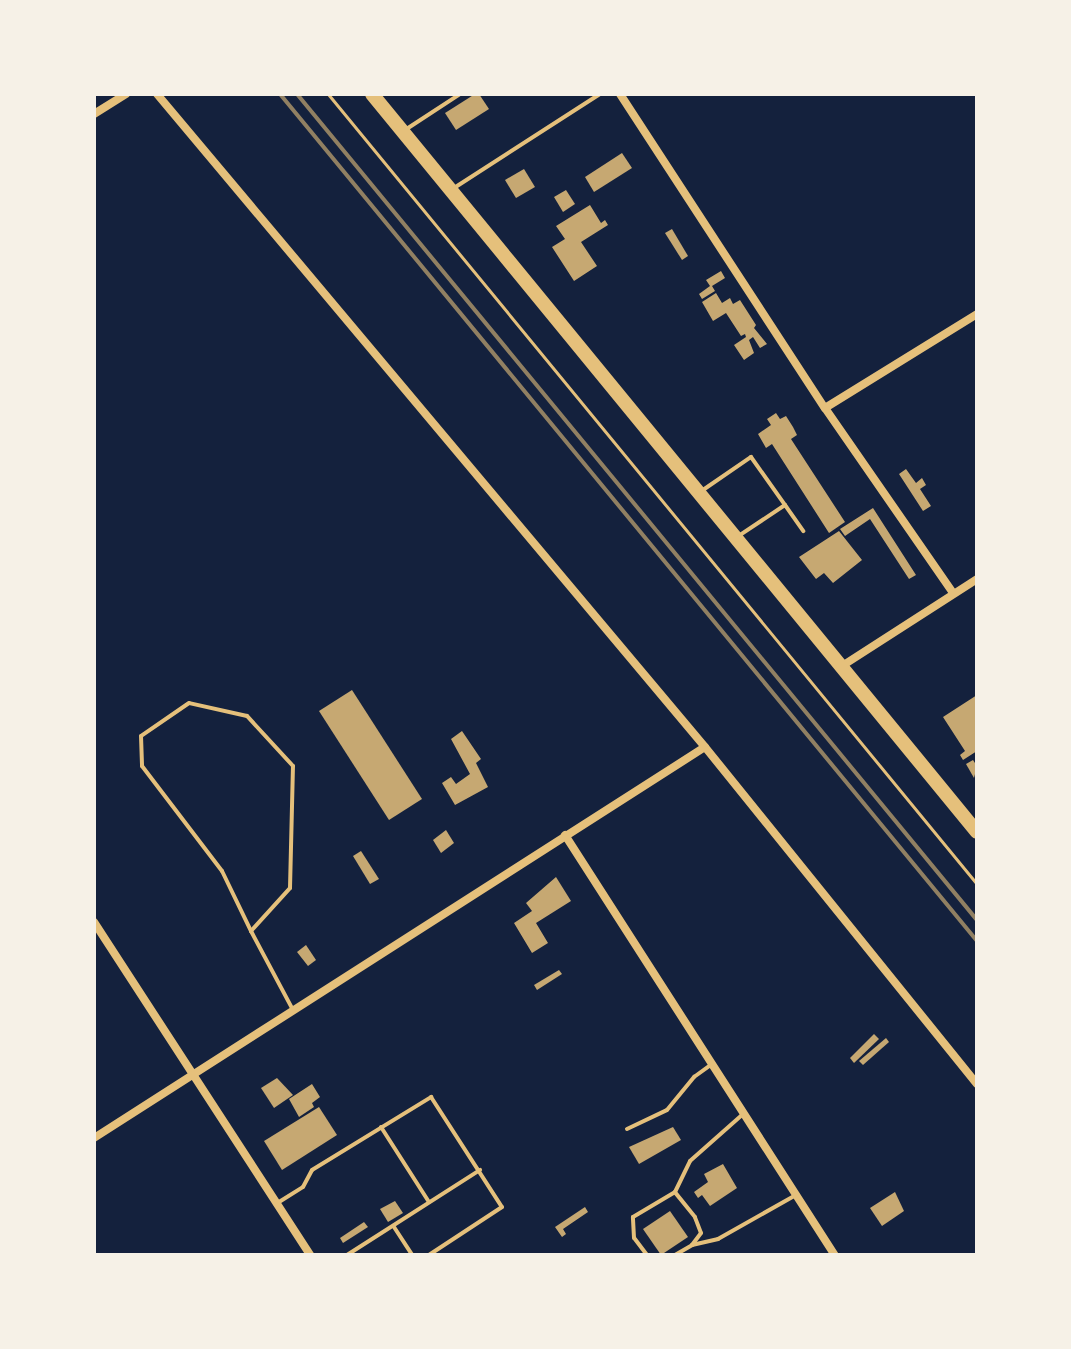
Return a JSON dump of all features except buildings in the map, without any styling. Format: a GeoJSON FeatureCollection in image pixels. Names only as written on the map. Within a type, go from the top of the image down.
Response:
{"type":"FeatureCollection","features":[{"type":"Feature","properties":{"kind":"main road"},"geometry":{"type":"LineString","coordinates":[[372,94],[977,832]]}},
{"type":"Feature","properties":{"kind":"street"},"geometry":{"type":"LineString","coordinates":[[94,114],[126,94]]}},
{"type":"Feature","properties":{"kind":"street"},"geometry":{"type":"LineString","coordinates":[[157,94],[705,747],[977,1084]]}},
{"type":"Feature","properties":{"kind":"street"},"geometry":{"type":"LineString","coordinates":[[620,94],[825,408],[953,593]]}},
{"type":"Feature","properties":{"kind":"street"},"geometry":{"type":"LineString","coordinates":[[825,408],[977,314]]}},
{"type":"Feature","properties":{"kind":"street"},"geometry":{"type":"LineString","coordinates":[[842,666],[977,579]]}},
{"type":"Feature","properties":{"kind":"street"},"geometry":{"type":"LineString","coordinates":[[94,1138],[705,747]]}},
{"type":"Feature","properties":{"kind":"street"},"geometry":{"type":"LineString","coordinates":[[565,835],[835,1255]]}},
{"type":"Feature","properties":{"kind":"street"},"geometry":{"type":"LineString","coordinates":[[94,922],[310,1255]]}},
{"type":"Feature","properties":{"kind":"lane"},"geometry":{"type":"LineString","coordinates":[[403,132],[460,94]]}},
{"type":"Feature","properties":{"kind":"lane"},"geometry":{"type":"LineString","coordinates":[[450,191],[600,94]]}},
{"type":"Feature","properties":{"kind":"lane"},"geometry":{"type":"LineString","coordinates":[[698,493],[751,457],[803,531]]}},
{"type":"Feature","properties":{"kind":"lane"},"geometry":{"type":"LineString","coordinates":[[735,538],[785,505]]}},
{"type":"Feature","properties":{"kind":"lane"},"geometry":{"type":"LineString","coordinates":[[251,931],[290,888],[293,766],[247,716],[189,703],[141,736],[142,766],[222,871],[251,931],[293,1010]]}},
{"type":"Feature","properties":{"kind":"lane"},"geometry":{"type":"LineString","coordinates":[[627,1129],[667,1110],[694,1077],[712,1064]]}},
{"type":"Feature","properties":{"kind":"lane"},"geometry":{"type":"LineString","coordinates":[[277,1204],[303,1187],[312,1170],[431,1097],[502,1207],[429,1255]]}},
{"type":"Feature","properties":{"kind":"lane"},"geometry":{"type":"LineString","coordinates":[[647,1255],[634,1238],[633,1217],[675,1192],[690,1161],[744,1114]]}},
{"type":"Feature","properties":{"kind":"lane"},"geometry":{"type":"LineString","coordinates":[[381,1127],[429,1202]]}},
{"type":"Feature","properties":{"kind":"lane"},"geometry":{"type":"LineString","coordinates":[[347,1255],[480,1170]]}},
{"type":"Feature","properties":{"kind":"lane"},"geometry":{"type":"LineString","coordinates":[[675,1192],[695,1217],[701,1233],[692,1245]]}},
{"type":"Feature","properties":{"kind":"lane"},"geometry":{"type":"LineString","coordinates":[[675,1255],[692,1245],[718,1239],[797,1195]]}},
{"type":"Feature","properties":{"kind":"lane"},"geometry":{"type":"LineString","coordinates":[[393,1226],[412,1255]]}},
{"type":"Feature","properties":{"kind":"path"},"geometry":{"type":"LineString","coordinates":[[328,94],[977,884]]}},
{"type":"Feature","properties":{"kind":"railway"},"geometry":{"type":"LineString","coordinates":[[280,94],[977,941]]}},
{"type":"Feature","properties":{"kind":"railway"},"geometry":{"type":"LineString","coordinates":[[297,94],[977,920]]}}]}
